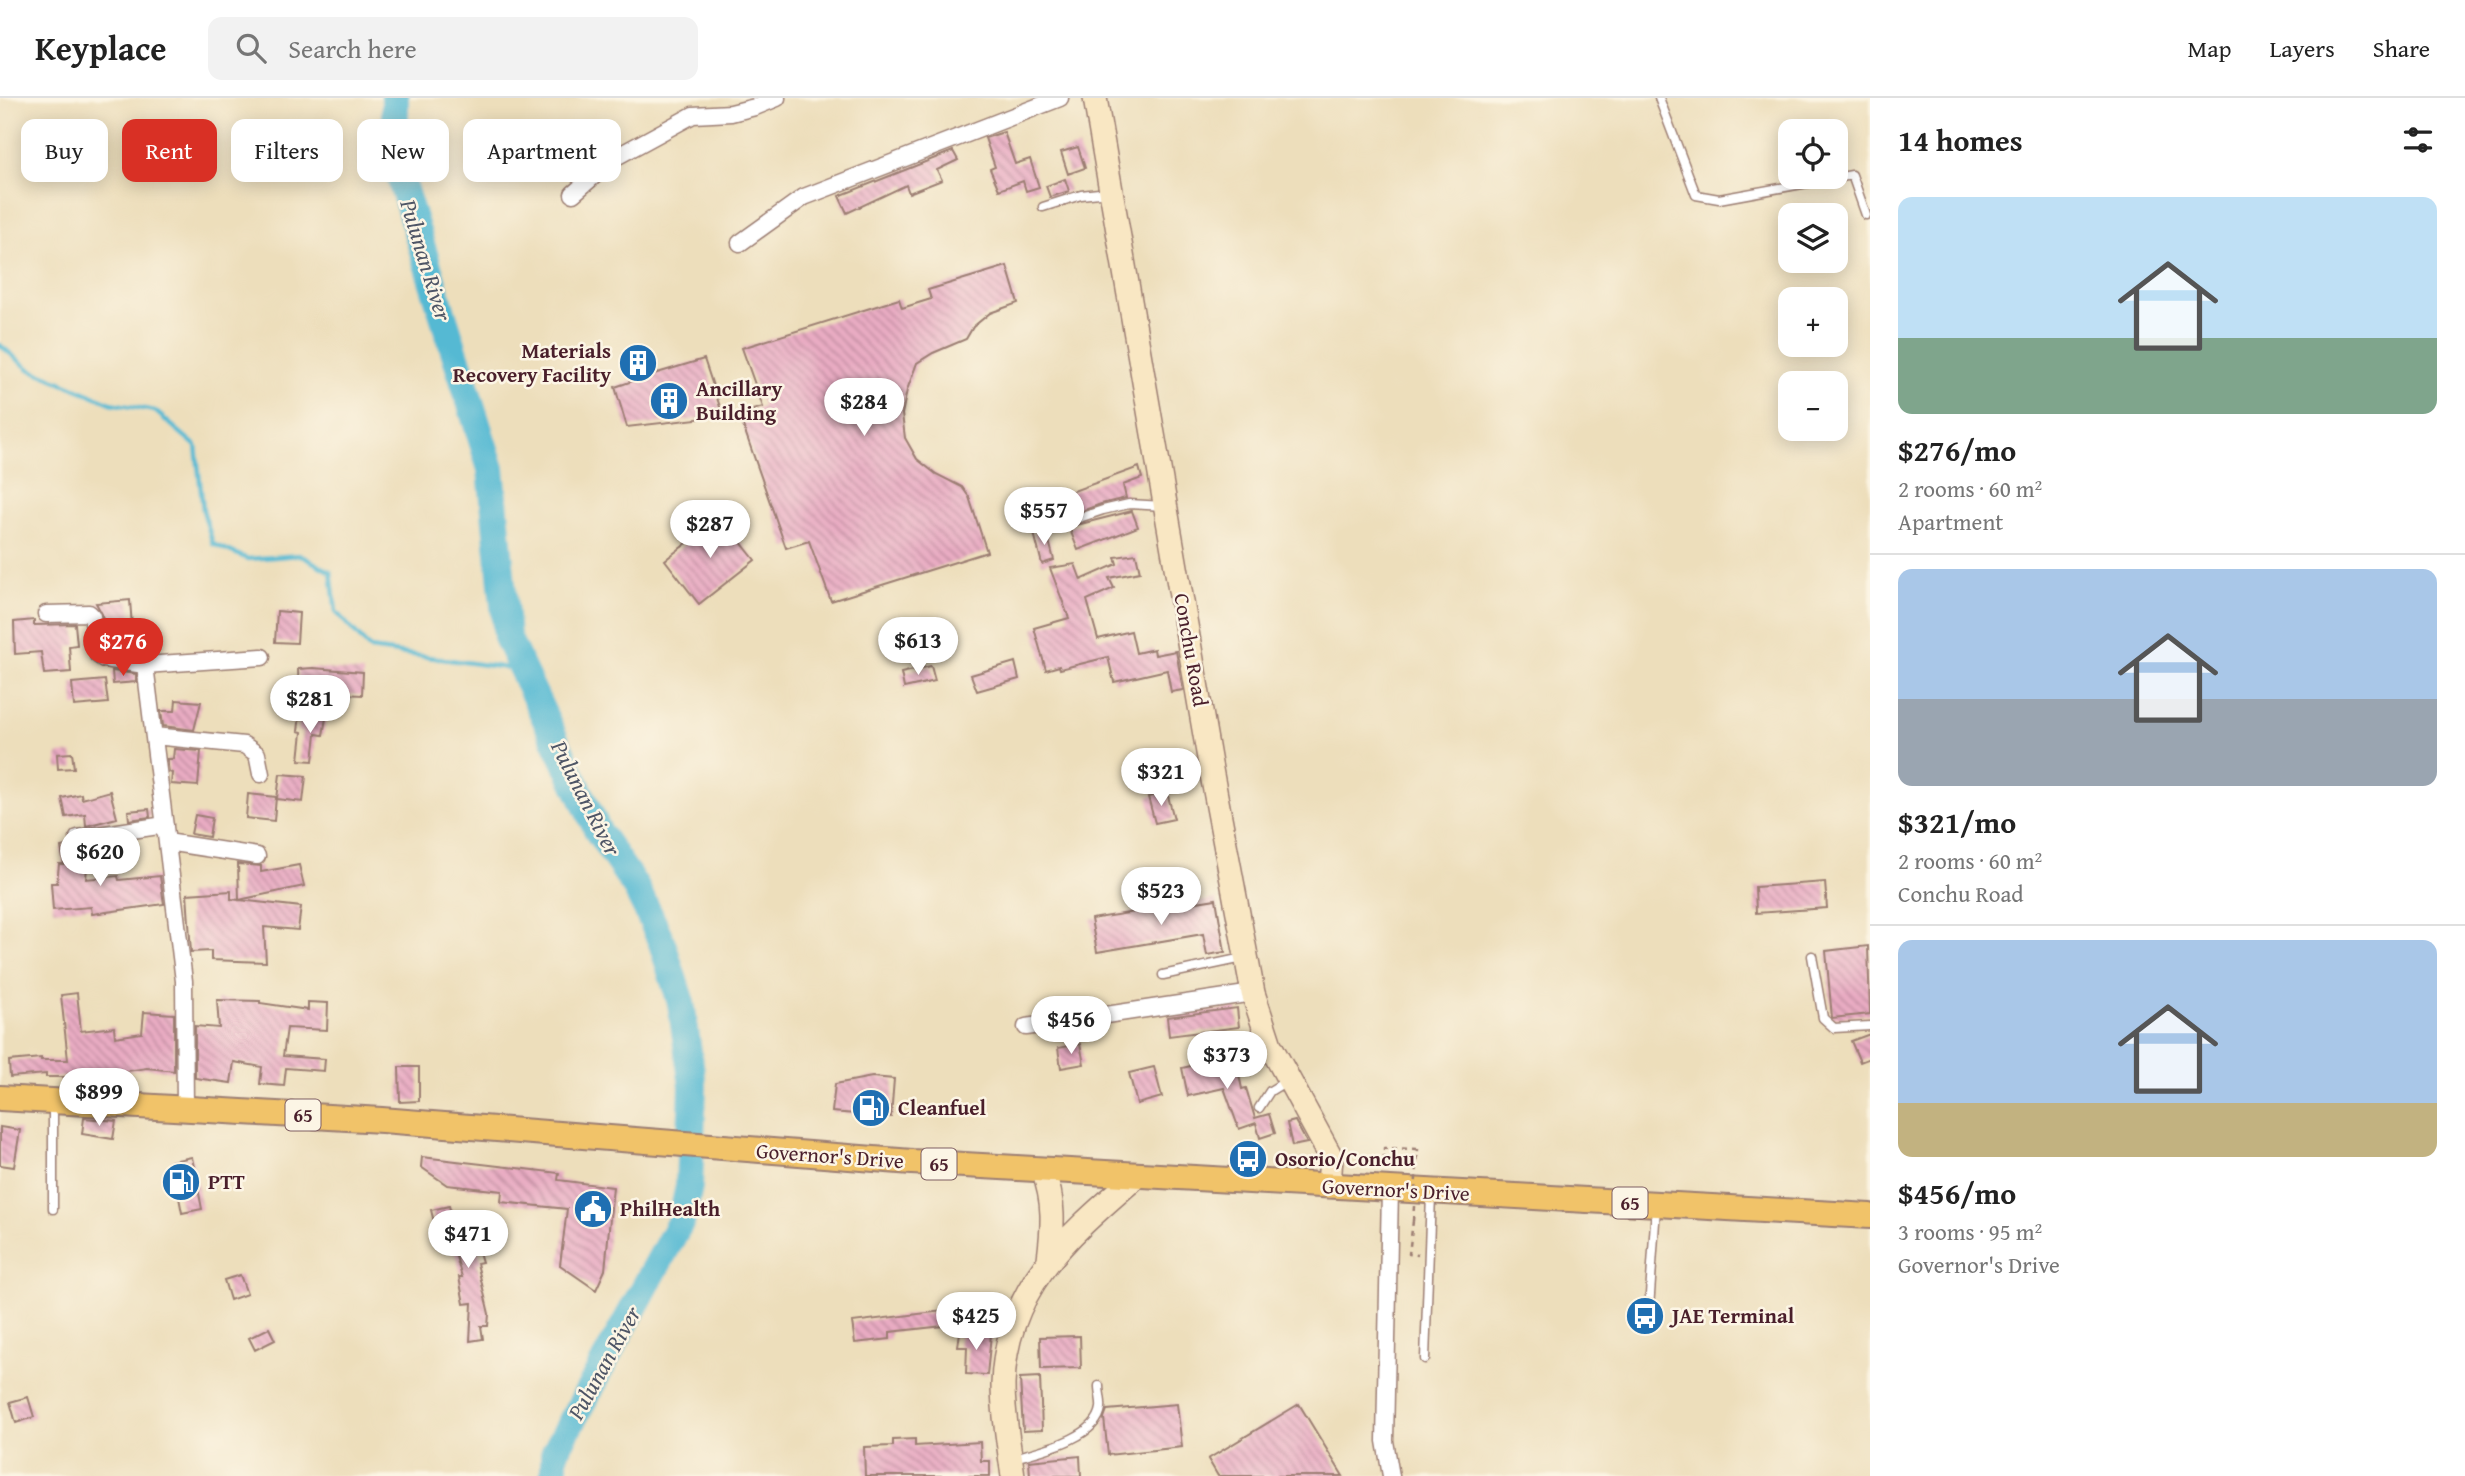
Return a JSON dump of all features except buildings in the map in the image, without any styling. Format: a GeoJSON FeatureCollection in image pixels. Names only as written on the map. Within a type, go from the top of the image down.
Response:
{"type":"FeatureCollection","features":[{"type":"Feature","properties":{"kind":"main road","name":"Conchu Road"},"geometry":{"type":"LineString","coordinates":[[1095,98],[1210,764],[1253,993],[1270,1045],[1331,1157],[1329,1186]]}},
{"type":"Feature","properties":{"kind":"main road","name":"Governor's Drive"},"geometry":{"type":"LineString","coordinates":[[0,1098],[382,1120],[1044,1171],[1870,1216]]}},
{"type":"Feature","properties":{"kind":"main road"},"geometry":{"type":"LineString","coordinates":[[1044,1171],[1053,1208],[1049,1259]]}},
{"type":"Feature","properties":{"kind":"main road"},"geometry":{"type":"LineString","coordinates":[[1012,1467],[1003,1385],[1009,1340],[1021,1307],[1049,1259],[1138,1175]]}},
{"type":"Feature","properties":{"kind":"street"},"geometry":{"type":"LineString","coordinates":[[573,194],[616,156],[693,115],[732,113],[776,98]]}},
{"type":"Feature","properties":{"kind":"street"},"geometry":{"type":"LineString","coordinates":[[740,243],[804,197],[1060,98]]}},
{"type":"Feature","properties":{"kind":"street"},"geometry":{"type":"LineString","coordinates":[[46,614],[92,615],[98,655],[104,659],[145,665],[262,657]]}},
{"type":"Feature","properties":{"kind":"street"},"geometry":{"type":"LineString","coordinates":[[145,665],[184,982],[185,1108]]}},
{"type":"Feature","properties":{"kind":"street"},"geometry":{"type":"LineString","coordinates":[[154,736],[244,745],[257,754],[261,774]]}},
{"type":"Feature","properties":{"kind":"street"},"geometry":{"type":"LineString","coordinates":[[78,838],[166,834],[257,856]]}},
{"type":"Feature","properties":{"kind":"street"},"geometry":{"type":"LineString","coordinates":[[1026,1027],[1253,993]]}},
{"type":"Feature","properties":{"kind":"street"},"geometry":{"type":"LineString","coordinates":[[1390,1189],[1385,1441],[1391,1476]]}},
{"type":"Feature","properties":{"kind":"lane"},"geometry":{"type":"LineString","coordinates":[[1659,98],[1696,195],[1719,199],[1852,175],[1866,215]]}},
{"type":"Feature","properties":{"kind":"lane"},"geometry":{"type":"LineString","coordinates":[[1043,207],[1081,195],[1111,191]]}},
{"type":"Feature","properties":{"kind":"lane"},"geometry":{"type":"LineString","coordinates":[[1070,521],[1129,504],[1167,506]]}},
{"type":"Feature","properties":{"kind":"lane"},"geometry":{"type":"LineString","coordinates":[[1812,956],[1823,1018],[1834,1028],[1870,1026]]}},
{"type":"Feature","properties":{"kind":"lane"},"geometry":{"type":"LineString","coordinates":[[1163,975],[1246,958]]}},
{"type":"Feature","properties":{"kind":"lane"},"geometry":{"type":"LineString","coordinates":[[1259,1108],[1270,1091],[1288,1080]]}},
{"type":"Feature","properties":{"kind":"lane"},"geometry":{"type":"LineString","coordinates":[[53,1101],[53,1209]]}},
{"type":"Feature","properties":{"kind":"lane"},"geometry":{"type":"LineString","coordinates":[[1425,1359],[1431,1192]]}},
{"type":"Feature","properties":{"kind":"lane"},"geometry":{"type":"LineString","coordinates":[[1649,1309],[1656,1205]]}},
{"type":"Feature","properties":{"kind":"lane"},"geometry":{"type":"LineString","coordinates":[[1012,1467],[1072,1439],[1096,1422],[1101,1408],[1099,1386]]}},
{"type":"Feature","properties":{"kind":"path"},"geometry":{"type":"LineString","coordinates":[[1384,1160],[1384,1148],[1418,1149],[1409,1254]]}},
{"type":"Feature","properties":{"kind":"waterway","name":"Pulunan River"},"geometry":{"type":"LineString","coordinates":[[395,98],[395,161],[491,469],[507,637],[599,833],[635,886],[662,943],[681,1003],[693,1086],[689,1186],[682,1219],[554,1454],[554,1476]]}},
{"type":"Feature","properties":{"kind":"waterway"},"geometry":{"type":"LineString","coordinates":[[0,345],[29,369],[111,403],[155,411],[196,446],[203,510],[213,544],[248,559],[300,555],[331,572],[336,612],[370,649],[522,670]]}},
{"type":"Feature","properties":{"kind":"place","name":"Materials Recovery Facility"},"geometry":{"type":"Point","coordinates":[638,363]}},
{"type":"Feature","properties":{"kind":"place","name":"Ancillary Building"},"geometry":{"type":"Point","coordinates":[669,401]}},
{"type":"Feature","properties":{"kind":"place","name":"Cleanfuel"},"geometry":{"type":"Point","coordinates":[871,1108]}},
{"type":"Feature","properties":{"kind":"place","name":"Osorio/Conchu"},"geometry":{"type":"Point","coordinates":[1248,1159]}},
{"type":"Feature","properties":{"kind":"place","name":"PTT"},"geometry":{"type":"Point","coordinates":[181,1182]}},
{"type":"Feature","properties":{"kind":"place","name":"PhilHealth"},"geometry":{"type":"Point","coordinates":[593,1209]}},
{"type":"Feature","properties":{"kind":"place","name":"JAE Terminal"},"geometry":{"type":"Point","coordinates":[1645,1316]}}]}
